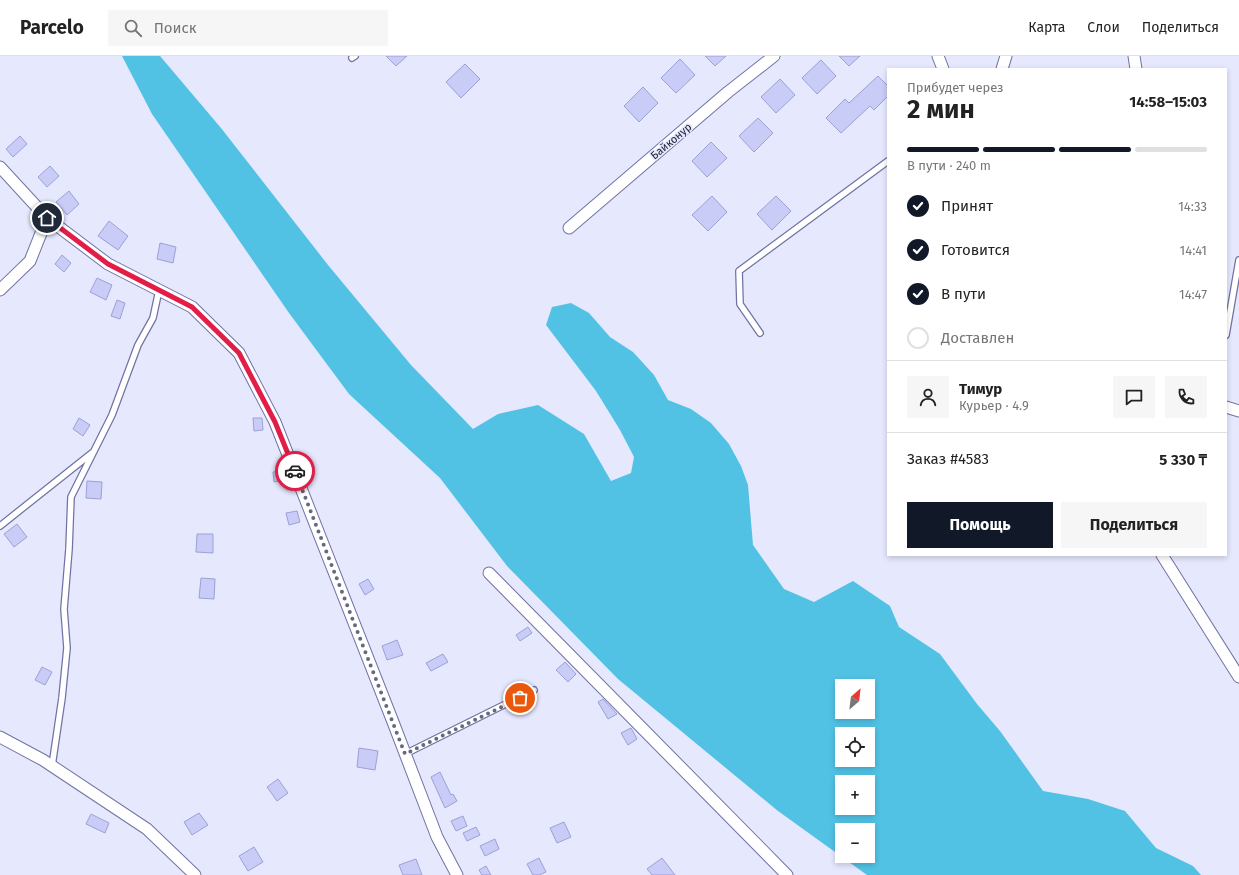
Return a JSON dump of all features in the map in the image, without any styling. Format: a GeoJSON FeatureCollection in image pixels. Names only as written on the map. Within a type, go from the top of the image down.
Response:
{"type":"FeatureCollection","features":[{"type":"Feature","properties":{"kind":"street","name":"Байконур"},"geometry":{"type":"LineString","coordinates":[[569,228],[728,92],[774,56]]}},
{"type":"Feature","properties":{"kind":"street"},"geometry":{"type":"LineString","coordinates":[[938,56],[943,68]]}},
{"type":"Feature","properties":{"kind":"street"},"geometry":{"type":"LineString","coordinates":[[1002,68],[1006,56]]}},
{"type":"Feature","properties":{"kind":"street"},"geometry":{"type":"LineString","coordinates":[[1134,56],[1136,68]]}},
{"type":"Feature","properties":{"kind":"street"},"geometry":{"type":"LineString","coordinates":[[0,167],[47,218],[108,264],[192,307],[239,353],[275,422],[437,837],[457,875]]}},
{"type":"Feature","properties":{"kind":"street"},"geometry":{"type":"LineString","coordinates":[[0,290],[30,261],[47,218]]}},
{"type":"Feature","properties":{"kind":"street"},"geometry":{"type":"LineString","coordinates":[[1227,407],[1239,411]]}},
{"type":"Feature","properties":{"kind":"street"},"geometry":{"type":"LineString","coordinates":[[1163,556],[1239,677]]}},
{"type":"Feature","properties":{"kind":"street"},"geometry":{"type":"LineString","coordinates":[[489,573],[786,875]]}},
{"type":"Feature","properties":{"kind":"street"},"geometry":{"type":"LineString","coordinates":[[0,737],[52,766],[147,829],[195,875]]}},
{"type":"Feature","properties":{"kind":"lane"},"geometry":{"type":"LineString","coordinates":[[760,333],[740,304],[739,271],[887,162]]}},
{"type":"Feature","properties":{"kind":"lane"},"geometry":{"type":"LineString","coordinates":[[1227,329],[1239,260]]}},
{"type":"Feature","properties":{"kind":"lane"},"geometry":{"type":"LineString","coordinates":[[52,766],[62,698],[67,648],[64,609],[72,497],[112,415],[138,345],[153,318],[159,290]]}},
{"type":"Feature","properties":{"kind":"lane"},"geometry":{"type":"LineString","coordinates":[[0,526],[93,452]]}},
{"type":"Feature","properties":{"kind":"lane"},"geometry":{"type":"LineString","coordinates":[[405,754],[534,690]]}},
{"type":"Feature","properties":{"kind":"water"},"geometry":{"type":"Polygon","coordinates":[[[122,56],[160,56],[221,128],[328,265],[411,365],[473,429],[498,414],[538,405],[584,434],[611,481],[631,473],[634,457],[620,430],[596,391],[546,325],[552,307],[571,303],[589,313],[610,337],[633,352],[654,375],[668,400],[691,409],[711,423],[729,444],[741,466],[748,485],[753,545],[784,589],[814,602],[853,581],[890,606],[899,627],[940,654],[977,704],[1000,731],[1043,791],[1088,799],[1125,811],[1156,848],[1193,866],[1201,875],[867,875],[850,863],[875,863],[875,823],[835,823],[835,852],[778,811],[618,679],[507,566],[440,478],[349,394],[289,313],[152,114],[122,56]]]}},
{"type":"Feature","properties":{"kind":"building"},"geometry":{"type":"Polygon","coordinates":[[[386,56],[407,56],[396,66],[386,56]]]}},
{"type":"Feature","properties":{"kind":"building"},"geometry":{"type":"Polygon","coordinates":[[[705,56],[726,56],[715,66],[705,56]]]}},
{"type":"Feature","properties":{"kind":"building"},"geometry":{"type":"Polygon","coordinates":[[[839,56],[860,56],[849,66],[839,56]]]}},
{"type":"Feature","properties":{"kind":"building"},"geometry":{"type":"Polygon","coordinates":[[[680,59],[695,75],[676,93],[661,78],[680,59]]]}},
{"type":"Feature","properties":{"kind":"building"},"geometry":{"type":"Polygon","coordinates":[[[821,60],[836,76],[817,94],[802,78],[821,60]]]}},
{"type":"Feature","properties":{"kind":"building"},"geometry":{"type":"Polygon","coordinates":[[[465,64],[480,79],[461,98],[446,82],[465,64]]]}},
{"type":"Feature","properties":{"kind":"building"},"geometry":{"type":"Polygon","coordinates":[[[878,76],[887,85],[887,97],[874,110],[870,106],[841,133],[826,118],[845,99],[849,103],[878,76]]]}},
{"type":"Feature","properties":{"kind":"building"},"geometry":{"type":"Polygon","coordinates":[[[780,79],[795,95],[776,113],[761,97],[780,79]]]}},
{"type":"Feature","properties":{"kind":"building"},"geometry":{"type":"Polygon","coordinates":[[[643,87],[658,103],[639,122],[624,106],[643,87]]]}},
{"type":"Feature","properties":{"kind":"building"},"geometry":{"type":"Polygon","coordinates":[[[758,118],[773,133],[754,152],[739,136],[758,118]]]}},
{"type":"Feature","properties":{"kind":"building"},"geometry":{"type":"Polygon","coordinates":[[[20,136],[27,144],[13,157],[6,149],[20,136]]]}},
{"type":"Feature","properties":{"kind":"building"},"geometry":{"type":"Polygon","coordinates":[[[711,142],[727,158],[707,177],[692,161],[711,142]]]}},
{"type":"Feature","properties":{"kind":"building"},"geometry":{"type":"Polygon","coordinates":[[[50,166],[59,176],[47,187],[38,177],[50,166]]]}},
{"type":"Feature","properties":{"kind":"building"},"geometry":{"type":"Polygon","coordinates":[[[69,191],[79,204],[67,215],[56,202],[69,191]]]}},
{"type":"Feature","properties":{"kind":"building"},"geometry":{"type":"Polygon","coordinates":[[[712,196],[727,212],[708,231],[692,215],[712,196]]]}},
{"type":"Feature","properties":{"kind":"building"},"geometry":{"type":"Polygon","coordinates":[[[776,196],[791,211],[772,230],[757,214],[776,196]]]}},
{"type":"Feature","properties":{"kind":"building"},"geometry":{"type":"Polygon","coordinates":[[[109,221],[128,236],[118,250],[98,236],[109,221]]]}},
{"type":"Feature","properties":{"kind":"building"},"geometry":{"type":"Polygon","coordinates":[[[160,243],[176,247],[173,263],[157,259],[160,243]]]}},
{"type":"Feature","properties":{"kind":"building"},"geometry":{"type":"Polygon","coordinates":[[[62,255],[71,263],[64,272],[55,264],[62,255]]]}},
{"type":"Feature","properties":{"kind":"building"},"geometry":{"type":"Polygon","coordinates":[[[97,278],[112,285],[106,300],[90,292],[97,278]]]}},
{"type":"Feature","properties":{"kind":"building"},"geometry":{"type":"Polygon","coordinates":[[[117,300],[125,303],[120,319],[111,316],[117,300]]]}},
{"type":"Feature","properties":{"kind":"building"},"geometry":{"type":"Polygon","coordinates":[[[79,418],[90,425],[83,436],[73,429],[79,418]]]}},
{"type":"Feature","properties":{"kind":"building"},"geometry":{"type":"Polygon","coordinates":[[[253,418],[262,418],[263,430],[254,431],[253,418]]]}},
{"type":"Feature","properties":{"kind":"building"},"geometry":{"type":"Polygon","coordinates":[[[283,471],[284,480],[274,482],[273,472],[283,471]]]}},
{"type":"Feature","properties":{"kind":"building"},"geometry":{"type":"Polygon","coordinates":[[[87,481],[102,482],[101,499],[86,498],[87,481]]]}},
{"type":"Feature","properties":{"kind":"building"},"geometry":{"type":"Polygon","coordinates":[[[297,511],[300,522],[289,525],[286,513],[297,511]]]}},
{"type":"Feature","properties":{"kind":"building"},"geometry":{"type":"Polygon","coordinates":[[[17,524],[27,537],[14,547],[4,534],[17,524]]]}},
{"type":"Feature","properties":{"kind":"building"},"geometry":{"type":"Polygon","coordinates":[[[197,534],[213,534],[213,553],[196,552],[197,534]]]}},
{"type":"Feature","properties":{"kind":"building"},"geometry":{"type":"Polygon","coordinates":[[[201,578],[215,579],[214,599],[199,598],[201,578]]]}},
{"type":"Feature","properties":{"kind":"building"},"geometry":{"type":"Polygon","coordinates":[[[368,579],[374,589],[365,595],[359,584],[368,579]]]}},
{"type":"Feature","properties":{"kind":"building"},"geometry":{"type":"Polygon","coordinates":[[[528,627],[532,633],[520,641],[516,635],[528,627]]]}},
{"type":"Feature","properties":{"kind":"building"},"geometry":{"type":"Polygon","coordinates":[[[397,640],[403,655],[387,660],[382,646],[397,640]]]}},
{"type":"Feature","properties":{"kind":"building"},"geometry":{"type":"Polygon","coordinates":[[[443,654],[448,662],[431,671],[426,663],[443,654]]]}},
{"type":"Feature","properties":{"kind":"building"},"geometry":{"type":"Polygon","coordinates":[[[565,662],[576,674],[568,682],[556,670],[565,662]]]}},
{"type":"Feature","properties":{"kind":"building"},"geometry":{"type":"Polygon","coordinates":[[[42,667],[52,672],[45,685],[35,680],[42,667]]]}},
{"type":"Feature","properties":{"kind":"building"},"geometry":{"type":"Polygon","coordinates":[[[603,699],[617,714],[608,719],[598,702],[603,699]]]}},
{"type":"Feature","properties":{"kind":"building"},"geometry":{"type":"Polygon","coordinates":[[[631,728],[637,739],[628,745],[621,733],[631,728]]]}},
{"type":"Feature","properties":{"kind":"building"},"geometry":{"type":"Polygon","coordinates":[[[359,748],[378,751],[375,770],[357,767],[359,748]]]}},
{"type":"Feature","properties":{"kind":"building"},"geometry":{"type":"Polygon","coordinates":[[[440,772],[451,795],[453,794],[457,801],[445,808],[431,777],[440,772]]]}},
{"type":"Feature","properties":{"kind":"building"},"geometry":{"type":"Polygon","coordinates":[[[278,779],[288,793],[277,801],[267,787],[278,779]]]}},
{"type":"Feature","properties":{"kind":"building"},"geometry":{"type":"Polygon","coordinates":[[[199,813],[208,825],[192,835],[184,822],[199,813]]]}},
{"type":"Feature","properties":{"kind":"building"},"geometry":{"type":"Polygon","coordinates":[[[91,814],[109,823],[105,833],[86,824],[91,814]]]}},
{"type":"Feature","properties":{"kind":"building"},"geometry":{"type":"Polygon","coordinates":[[[463,816],[467,826],[456,831],[451,821],[463,816]]]}},
{"type":"Feature","properties":{"kind":"building"},"geometry":{"type":"Polygon","coordinates":[[[564,822],[571,837],[557,843],[550,828],[564,822]]]}},
{"type":"Feature","properties":{"kind":"building"},"geometry":{"type":"Polygon","coordinates":[[[476,827],[480,835],[467,841],[463,833],[476,827]]]}},
{"type":"Feature","properties":{"kind":"building"},"geometry":{"type":"Polygon","coordinates":[[[495,839],[499,849],[485,856],[480,846],[495,839]]]}},
{"type":"Feature","properties":{"kind":"building"},"geometry":{"type":"Polygon","coordinates":[[[254,847],[263,862],[248,871],[239,856],[254,847]]]}},
{"type":"Feature","properties":{"kind":"building"},"geometry":{"type":"Polygon","coordinates":[[[539,858],[546,872],[539,875],[533,875],[527,864],[539,858]]]}},
{"type":"Feature","properties":{"kind":"building"},"geometry":{"type":"Polygon","coordinates":[[[662,858],[675,875],[652,875],[647,869],[662,858]]]}},
{"type":"Feature","properties":{"kind":"building"},"geometry":{"type":"Polygon","coordinates":[[[416,859],[422,875],[403,875],[399,865],[416,859]]]}},
{"type":"Feature","properties":{"kind":"building"},"geometry":{"type":"Polygon","coordinates":[[[486,866],[491,875],[482,875],[479,870],[486,866]]]}},
{"type":"Feature","properties":{"kind":"way so far"},"geometry":{"type":"LineString","coordinates":[[295,471],[405,754],[520,698]]}},
{"type":"Feature","properties":{"kind":"route"},"geometry":{"type":"LineString","coordinates":[[47,218],[108,264],[192,307],[239,353],[275,422],[295,471]]}}]}
